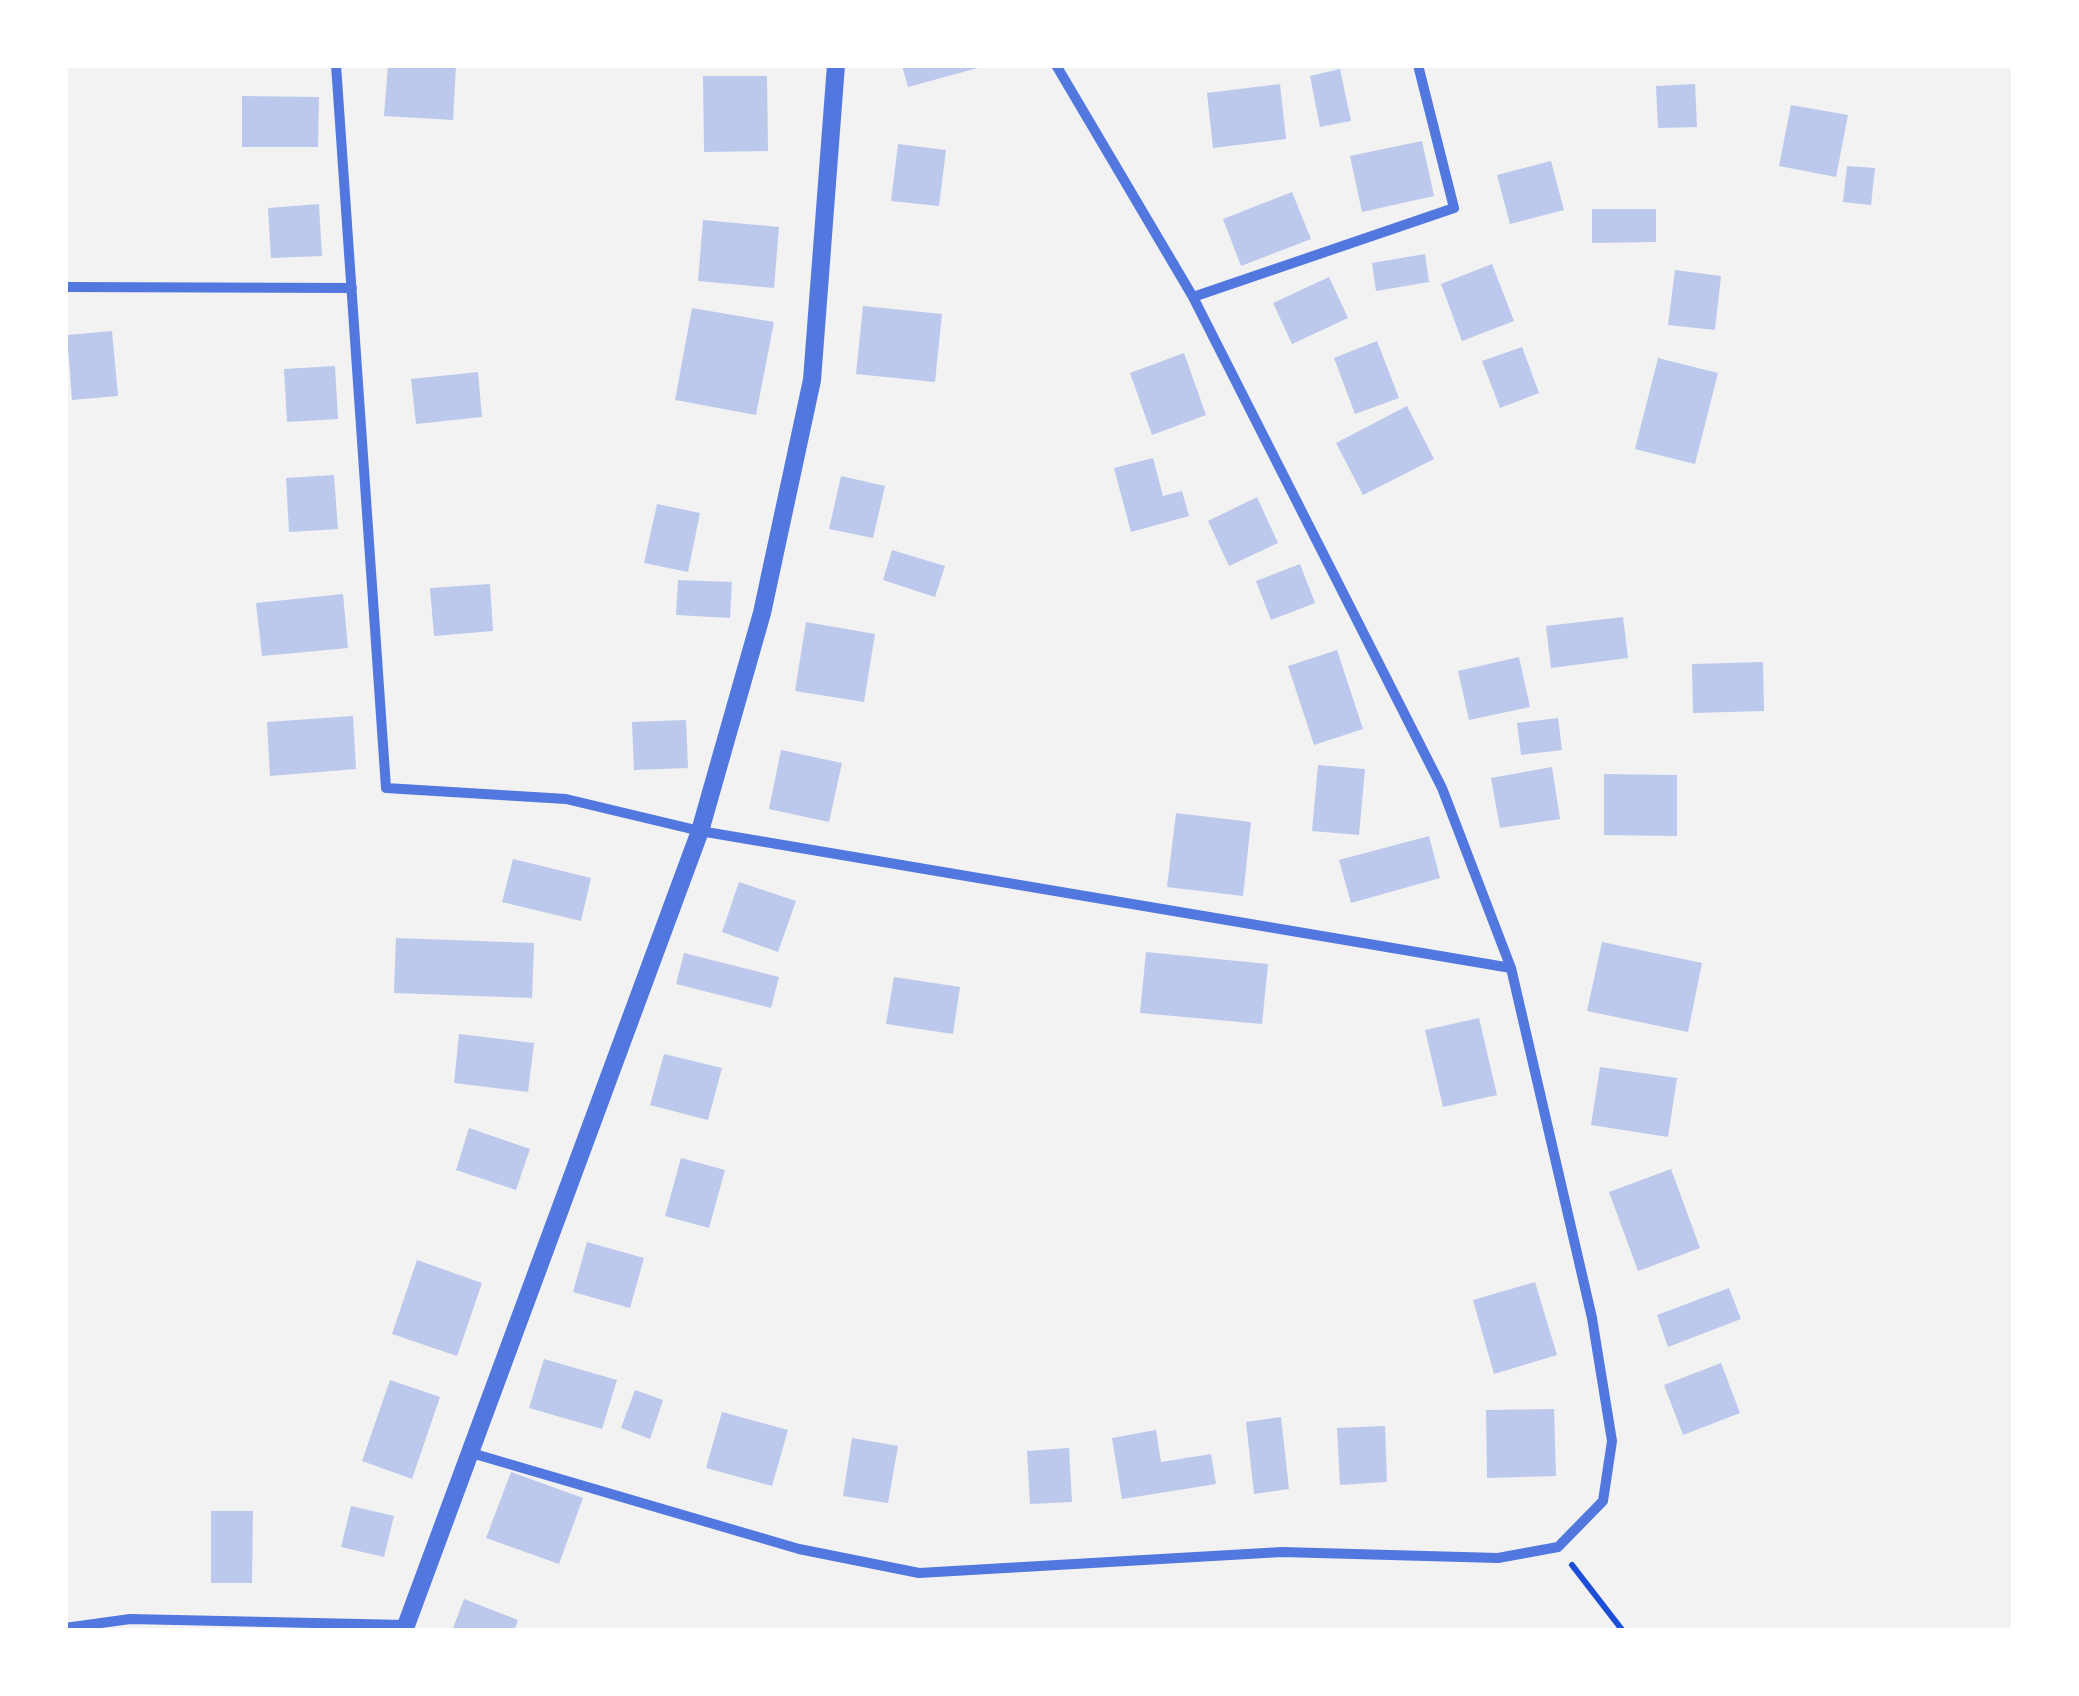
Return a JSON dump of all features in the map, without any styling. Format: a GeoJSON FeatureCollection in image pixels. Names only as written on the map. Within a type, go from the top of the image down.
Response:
{"type":"FeatureCollection","features":[{"type":"Feature","properties":{"kind":"street"},"geometry":{"type":"LineString","coordinates":[[336,65],[386,788],[566,799],[700,831],[1511,968]]}},
{"type":"Feature","properties":{"kind":"street"},"geometry":{"type":"LineString","coordinates":[[65,1628],[130,1619],[405,1628],[700,831],[762,613],[812,380],[836,65]]}},
{"type":"Feature","properties":{"kind":"street"},"geometry":{"type":"LineString","coordinates":[[467,1452],[799,1549],[919,1572],[1282,1552],[1498,1558],[1558,1548],[1602,1501],[1612,1441],[1592,1318],[1511,968],[1442,788],[1193,298],[1056,65]]}},
{"type":"Feature","properties":{"kind":"street"},"geometry":{"type":"LineString","coordinates":[[1193,298],[1454,208],[1418,65]]}},
{"type":"Feature","properties":{"kind":"street"},"geometry":{"type":"LineString","coordinates":[[65,287],[352,288]]}},
{"type":"Feature","properties":{"kind":"path"},"geometry":{"type":"LineString","coordinates":[[1558,1548],[1623,1631]]}},
{"type":"Feature","properties":{"kind":"building"},"geometry":{"type":"Polygon","coordinates":[[[388,65],[456,65],[453,120],[384,116],[388,65]]]}},
{"type":"Feature","properties":{"kind":"building"},"geometry":{"type":"Polygon","coordinates":[[[902,65],[985,65],[985,66],[908,87],[902,65]]]}},
{"type":"Feature","properties":{"kind":"building"},"geometry":{"type":"Polygon","coordinates":[[[1340,69],[1351,121],[1320,127],[1310,76],[1340,69]]]}},
{"type":"Feature","properties":{"kind":"building"},"geometry":{"type":"Polygon","coordinates":[[[703,76],[767,76],[768,151],[704,152],[703,76]]]}},
{"type":"Feature","properties":{"kind":"building"},"geometry":{"type":"Polygon","coordinates":[[[1280,84],[1286,139],[1213,148],[1207,93],[1280,84]]]}},
{"type":"Feature","properties":{"kind":"building"},"geometry":{"type":"Polygon","coordinates":[[[1695,84],[1697,127],[1658,128],[1656,86],[1695,84]]]}},
{"type":"Feature","properties":{"kind":"building"},"geometry":{"type":"Polygon","coordinates":[[[242,96],[319,97],[318,147],[242,147],[242,96]]]}},
{"type":"Feature","properties":{"kind":"building"},"geometry":{"type":"Polygon","coordinates":[[[1791,105],[1848,115],[1836,177],[1779,166],[1791,105]]]}},
{"type":"Feature","properties":{"kind":"building"},"geometry":{"type":"Polygon","coordinates":[[[1422,141],[1434,196],[1362,212],[1350,156],[1422,141]]]}},
{"type":"Feature","properties":{"kind":"building"},"geometry":{"type":"Polygon","coordinates":[[[898,144],[946,150],[939,206],[891,201],[898,144]]]}},
{"type":"Feature","properties":{"kind":"building"},"geometry":{"type":"Polygon","coordinates":[[[1551,161],[1564,210],[1510,224],[1497,175],[1551,161]]]}},
{"type":"Feature","properties":{"kind":"building"},"geometry":{"type":"Polygon","coordinates":[[[1847,166],[1875,168],[1871,205],[1843,202],[1847,166]]]}},
{"type":"Feature","properties":{"kind":"building"},"geometry":{"type":"Polygon","coordinates":[[[1292,192],[1311,239],[1241,266],[1223,219],[1292,192]]]}},
{"type":"Feature","properties":{"kind":"building"},"geometry":{"type":"Polygon","coordinates":[[[319,204],[322,256],[271,258],[268,208],[319,204]]]}},
{"type":"Feature","properties":{"kind":"building"},"geometry":{"type":"Polygon","coordinates":[[[1592,209],[1656,209],[1656,242],[1592,243],[1592,209]]]}},
{"type":"Feature","properties":{"kind":"building"},"geometry":{"type":"Polygon","coordinates":[[[703,220],[779,227],[774,288],[698,281],[703,220]]]}},
{"type":"Feature","properties":{"kind":"building"},"geometry":{"type":"Polygon","coordinates":[[[1425,254],[1429,282],[1376,291],[1372,263],[1425,254]]]}},
{"type":"Feature","properties":{"kind":"building"},"geometry":{"type":"Polygon","coordinates":[[[1492,264],[1514,321],[1462,341],[1441,284],[1492,264]]]}},
{"type":"Feature","properties":{"kind":"building"},"geometry":{"type":"Polygon","coordinates":[[[1675,270],[1721,276],[1715,330],[1668,325],[1675,270]]]}},
{"type":"Feature","properties":{"kind":"building"},"geometry":{"type":"Polygon","coordinates":[[[1329,277],[1348,318],[1292,344],[1273,303],[1329,277]]]}},
{"type":"Feature","properties":{"kind":"building"},"geometry":{"type":"Polygon","coordinates":[[[863,306],[942,314],[935,382],[856,374],[863,306]]]}},
{"type":"Feature","properties":{"kind":"building"},"geometry":{"type":"Polygon","coordinates":[[[692,308],[774,322],[756,415],[675,400],[692,308]]]}},
{"type":"Feature","properties":{"kind":"building"},"geometry":{"type":"Polygon","coordinates":[[[112,331],[118,396],[72,400],[67,335],[112,331]]]}},
{"type":"Feature","properties":{"kind":"building"},"geometry":{"type":"Polygon","coordinates":[[[1377,341],[1399,398],[1355,414],[1334,358],[1377,341]]]}},
{"type":"Feature","properties":{"kind":"building"},"geometry":{"type":"Polygon","coordinates":[[[1522,347],[1539,393],[1500,408],[1482,361],[1522,347]]]}},
{"type":"Feature","properties":{"kind":"building"},"geometry":{"type":"Polygon","coordinates":[[[1184,353],[1206,415],[1152,435],[1130,373],[1184,353]]]}},
{"type":"Feature","properties":{"kind":"building"},"geometry":{"type":"Polygon","coordinates":[[[1658,358],[1718,373],[1695,464],[1635,449],[1658,358]]]}},
{"type":"Feature","properties":{"kind":"building"},"geometry":{"type":"Polygon","coordinates":[[[335,366],[338,419],[287,422],[284,369],[335,366]]]}},
{"type":"Feature","properties":{"kind":"building"},"geometry":{"type":"Polygon","coordinates":[[[478,372],[482,417],[416,424],[411,379],[478,372]]]}},
{"type":"Feature","properties":{"kind":"building"},"geometry":{"type":"Polygon","coordinates":[[[1407,406],[1434,459],[1363,495],[1336,443],[1407,406]]]}},
{"type":"Feature","properties":{"kind":"building"},"geometry":{"type":"Polygon","coordinates":[[[1153,458],[1163,496],[1182,491],[1189,516],[1131,532],[1114,468],[1153,458]]]}},
{"type":"Feature","properties":{"kind":"building"},"geometry":{"type":"Polygon","coordinates":[[[334,475],[338,529],[289,532],[286,478],[334,475]]]}},
{"type":"Feature","properties":{"kind":"building"},"geometry":{"type":"Polygon","coordinates":[[[841,476],[885,486],[873,538],[829,529],[841,476]]]}},
{"type":"Feature","properties":{"kind":"building"},"geometry":{"type":"Polygon","coordinates":[[[1257,497],[1278,543],[1229,566],[1208,521],[1257,497]]]}},
{"type":"Feature","properties":{"kind":"building"},"geometry":{"type":"Polygon","coordinates":[[[657,504],[700,513],[688,572],[644,563],[657,504]]]}},
{"type":"Feature","properties":{"kind":"building"},"geometry":{"type":"Polygon","coordinates":[[[892,550],[945,566],[935,597],[883,580],[892,550]]]}},
{"type":"Feature","properties":{"kind":"building"},"geometry":{"type":"Polygon","coordinates":[[[1300,564],[1315,603],[1271,620],[1256,581],[1300,564]]]}},
{"type":"Feature","properties":{"kind":"building"},"geometry":{"type":"Polygon","coordinates":[[[678,580],[732,582],[730,618],[676,615],[678,580]]]}},
{"type":"Feature","properties":{"kind":"building"},"geometry":{"type":"Polygon","coordinates":[[[490,584],[493,631],[434,636],[430,588],[490,584]]]}},
{"type":"Feature","properties":{"kind":"building"},"geometry":{"type":"Polygon","coordinates":[[[343,594],[348,648],[262,656],[256,603],[343,594]]]}},
{"type":"Feature","properties":{"kind":"building"},"geometry":{"type":"Polygon","coordinates":[[[1623,617],[1628,658],[1551,668],[1546,626],[1623,617]]]}},
{"type":"Feature","properties":{"kind":"building"},"geometry":{"type":"Polygon","coordinates":[[[806,622],[875,634],[864,702],[795,691],[806,622]]]}},
{"type":"Feature","properties":{"kind":"building"},"geometry":{"type":"Polygon","coordinates":[[[1337,650],[1363,729],[1314,745],[1288,666],[1337,650]]]}},
{"type":"Feature","properties":{"kind":"building"},"geometry":{"type":"Polygon","coordinates":[[[1519,657],[1530,707],[1469,720],[1458,671],[1519,657]]]}},
{"type":"Feature","properties":{"kind":"building"},"geometry":{"type":"Polygon","coordinates":[[[1763,662],[1764,711],[1693,713],[1692,664],[1763,662]]]}},
{"type":"Feature","properties":{"kind":"building"},"geometry":{"type":"Polygon","coordinates":[[[353,716],[356,769],[270,776],[267,722],[353,716]]]}},
{"type":"Feature","properties":{"kind":"building"},"geometry":{"type":"Polygon","coordinates":[[[1558,718],[1562,750],[1521,755],[1517,723],[1558,718]]]}},
{"type":"Feature","properties":{"kind":"building"},"geometry":{"type":"Polygon","coordinates":[[[686,720],[688,768],[634,770],[632,722],[686,720]]]}},
{"type":"Feature","properties":{"kind":"building"},"geometry":{"type":"Polygon","coordinates":[[[781,750],[842,763],[829,822],[769,809],[781,750]]]}},
{"type":"Feature","properties":{"kind":"building"},"geometry":{"type":"Polygon","coordinates":[[[1318,765],[1365,769],[1359,835],[1312,831],[1318,765]]]}},
{"type":"Feature","properties":{"kind":"building"},"geometry":{"type":"Polygon","coordinates":[[[1552,767],[1560,819],[1500,828],[1491,778],[1552,767]]]}},
{"type":"Feature","properties":{"kind":"building"},"geometry":{"type":"Polygon","coordinates":[[[1604,774],[1677,775],[1677,836],[1604,835],[1604,774]]]}},
{"type":"Feature","properties":{"kind":"building"},"geometry":{"type":"Polygon","coordinates":[[[1176,813],[1251,822],[1243,896],[1167,887],[1176,813]]]}},
{"type":"Feature","properties":{"kind":"building"},"geometry":{"type":"Polygon","coordinates":[[[1429,836],[1440,878],[1351,903],[1339,860],[1429,836]]]}},
{"type":"Feature","properties":{"kind":"building"},"geometry":{"type":"Polygon","coordinates":[[[513,859],[591,878],[581,921],[502,902],[513,859]]]}},
{"type":"Feature","properties":{"kind":"building"},"geometry":{"type":"Polygon","coordinates":[[[739,882],[796,901],[778,952],[722,932],[739,882]]]}},
{"type":"Feature","properties":{"kind":"building"},"geometry":{"type":"Polygon","coordinates":[[[396,938],[534,943],[532,998],[394,993],[396,938]]]}},
{"type":"Feature","properties":{"kind":"building"},"geometry":{"type":"Polygon","coordinates":[[[1602,942],[1702,963],[1688,1032],[1587,1011],[1602,942]]]}},
{"type":"Feature","properties":{"kind":"building"},"geometry":{"type":"Polygon","coordinates":[[[1146,952],[1268,964],[1262,1024],[1140,1013],[1146,952]]]}},
{"type":"Feature","properties":{"kind":"building"},"geometry":{"type":"Polygon","coordinates":[[[684,953],[779,977],[771,1008],[676,984],[684,953]]]}},
{"type":"Feature","properties":{"kind":"building"},"geometry":{"type":"Polygon","coordinates":[[[894,977],[960,987],[953,1034],[886,1024],[894,977]]]}},
{"type":"Feature","properties":{"kind":"building"},"geometry":{"type":"Polygon","coordinates":[[[1479,1018],[1497,1095],[1443,1107],[1425,1030],[1479,1018]]]}},
{"type":"Feature","properties":{"kind":"building"},"geometry":{"type":"Polygon","coordinates":[[[459,1034],[534,1043],[528,1092],[454,1083],[459,1034]]]}},
{"type":"Feature","properties":{"kind":"building"},"geometry":{"type":"Polygon","coordinates":[[[664,1054],[722,1068],[708,1120],[650,1105],[664,1054]]]}},
{"type":"Feature","properties":{"kind":"building"},"geometry":{"type":"Polygon","coordinates":[[[1600,1067],[1677,1078],[1668,1137],[1591,1125],[1600,1067]]]}},
{"type":"Feature","properties":{"kind":"building"},"geometry":{"type":"Polygon","coordinates":[[[469,1128],[530,1149],[516,1190],[456,1170],[469,1128]]]}},
{"type":"Feature","properties":{"kind":"building"},"geometry":{"type":"Polygon","coordinates":[[[681,1158],[725,1170],[709,1228],[665,1216],[681,1158]]]}},
{"type":"Feature","properties":{"kind":"building"},"geometry":{"type":"Polygon","coordinates":[[[1671,1169],[1700,1248],[1638,1271],[1609,1192],[1671,1169]]]}},
{"type":"Feature","properties":{"kind":"building"},"geometry":{"type":"Polygon","coordinates":[[[587,1242],[644,1258],[630,1308],[573,1292],[587,1242]]]}},
{"type":"Feature","properties":{"kind":"building"},"geometry":{"type":"Polygon","coordinates":[[[417,1260],[482,1283],[457,1356],[392,1334],[417,1260]]]}},
{"type":"Feature","properties":{"kind":"building"},"geometry":{"type":"Polygon","coordinates":[[[1535,1282],[1557,1355],[1494,1374],[1473,1300],[1535,1282]]]}},
{"type":"Feature","properties":{"kind":"building"},"geometry":{"type":"Polygon","coordinates":[[[1729,1288],[1741,1319],[1668,1347],[1657,1315],[1729,1288]]]}},
{"type":"Feature","properties":{"kind":"building"},"geometry":{"type":"Polygon","coordinates":[[[544,1359],[617,1380],[602,1429],[529,1408],[544,1359]]]}},
{"type":"Feature","properties":{"kind":"building"},"geometry":{"type":"Polygon","coordinates":[[[1721,1363],[1740,1413],[1683,1435],[1664,1385],[1721,1363]]]}},
{"type":"Feature","properties":{"kind":"building"},"geometry":{"type":"Polygon","coordinates":[[[390,1380],[440,1397],[412,1479],[362,1461],[390,1380]]]}},
{"type":"Feature","properties":{"kind":"building"},"geometry":{"type":"Polygon","coordinates":[[[635,1390],[663,1400],[650,1439],[621,1428],[635,1390]]]}},
{"type":"Feature","properties":{"kind":"building"},"geometry":{"type":"Polygon","coordinates":[[[1554,1409],[1556,1476],[1487,1478],[1486,1410],[1554,1409]]]}},
{"type":"Feature","properties":{"kind":"building"},"geometry":{"type":"Polygon","coordinates":[[[722,1412],[788,1430],[772,1486],[706,1468],[722,1412]]]}},
{"type":"Feature","properties":{"kind":"building"},"geometry":{"type":"Polygon","coordinates":[[[1281,1417],[1289,1489],[1254,1494],[1246,1422],[1281,1417]]]}},
{"type":"Feature","properties":{"kind":"building"},"geometry":{"type":"Polygon","coordinates":[[[1385,1426],[1387,1482],[1340,1485],[1337,1428],[1385,1426]]]}},
{"type":"Feature","properties":{"kind":"building"},"geometry":{"type":"Polygon","coordinates":[[[1156,1430],[1161,1462],[1211,1454],[1216,1484],[1122,1499],[1112,1438],[1156,1430]]]}},
{"type":"Feature","properties":{"kind":"building"},"geometry":{"type":"Polygon","coordinates":[[[852,1438],[898,1446],[888,1503],[843,1496],[852,1438]]]}},
{"type":"Feature","properties":{"kind":"building"},"geometry":{"type":"Polygon","coordinates":[[[1069,1448],[1072,1502],[1030,1504],[1027,1451],[1069,1448]]]}},
{"type":"Feature","properties":{"kind":"building"},"geometry":{"type":"Polygon","coordinates":[[[511,1472],[583,1498],[559,1564],[486,1538],[511,1472]]]}},
{"type":"Feature","properties":{"kind":"building"},"geometry":{"type":"Polygon","coordinates":[[[351,1506],[394,1516],[384,1557],[341,1547],[351,1506]]]}},
{"type":"Feature","properties":{"kind":"building"},"geometry":{"type":"Polygon","coordinates":[[[211,1511],[253,1511],[252,1583],[211,1583],[211,1511]]]}},
{"type":"Feature","properties":{"kind":"building"},"geometry":{"type":"Polygon","coordinates":[[[464,1599],[518,1620],[514,1631],[452,1631],[464,1599]]]}}]}
